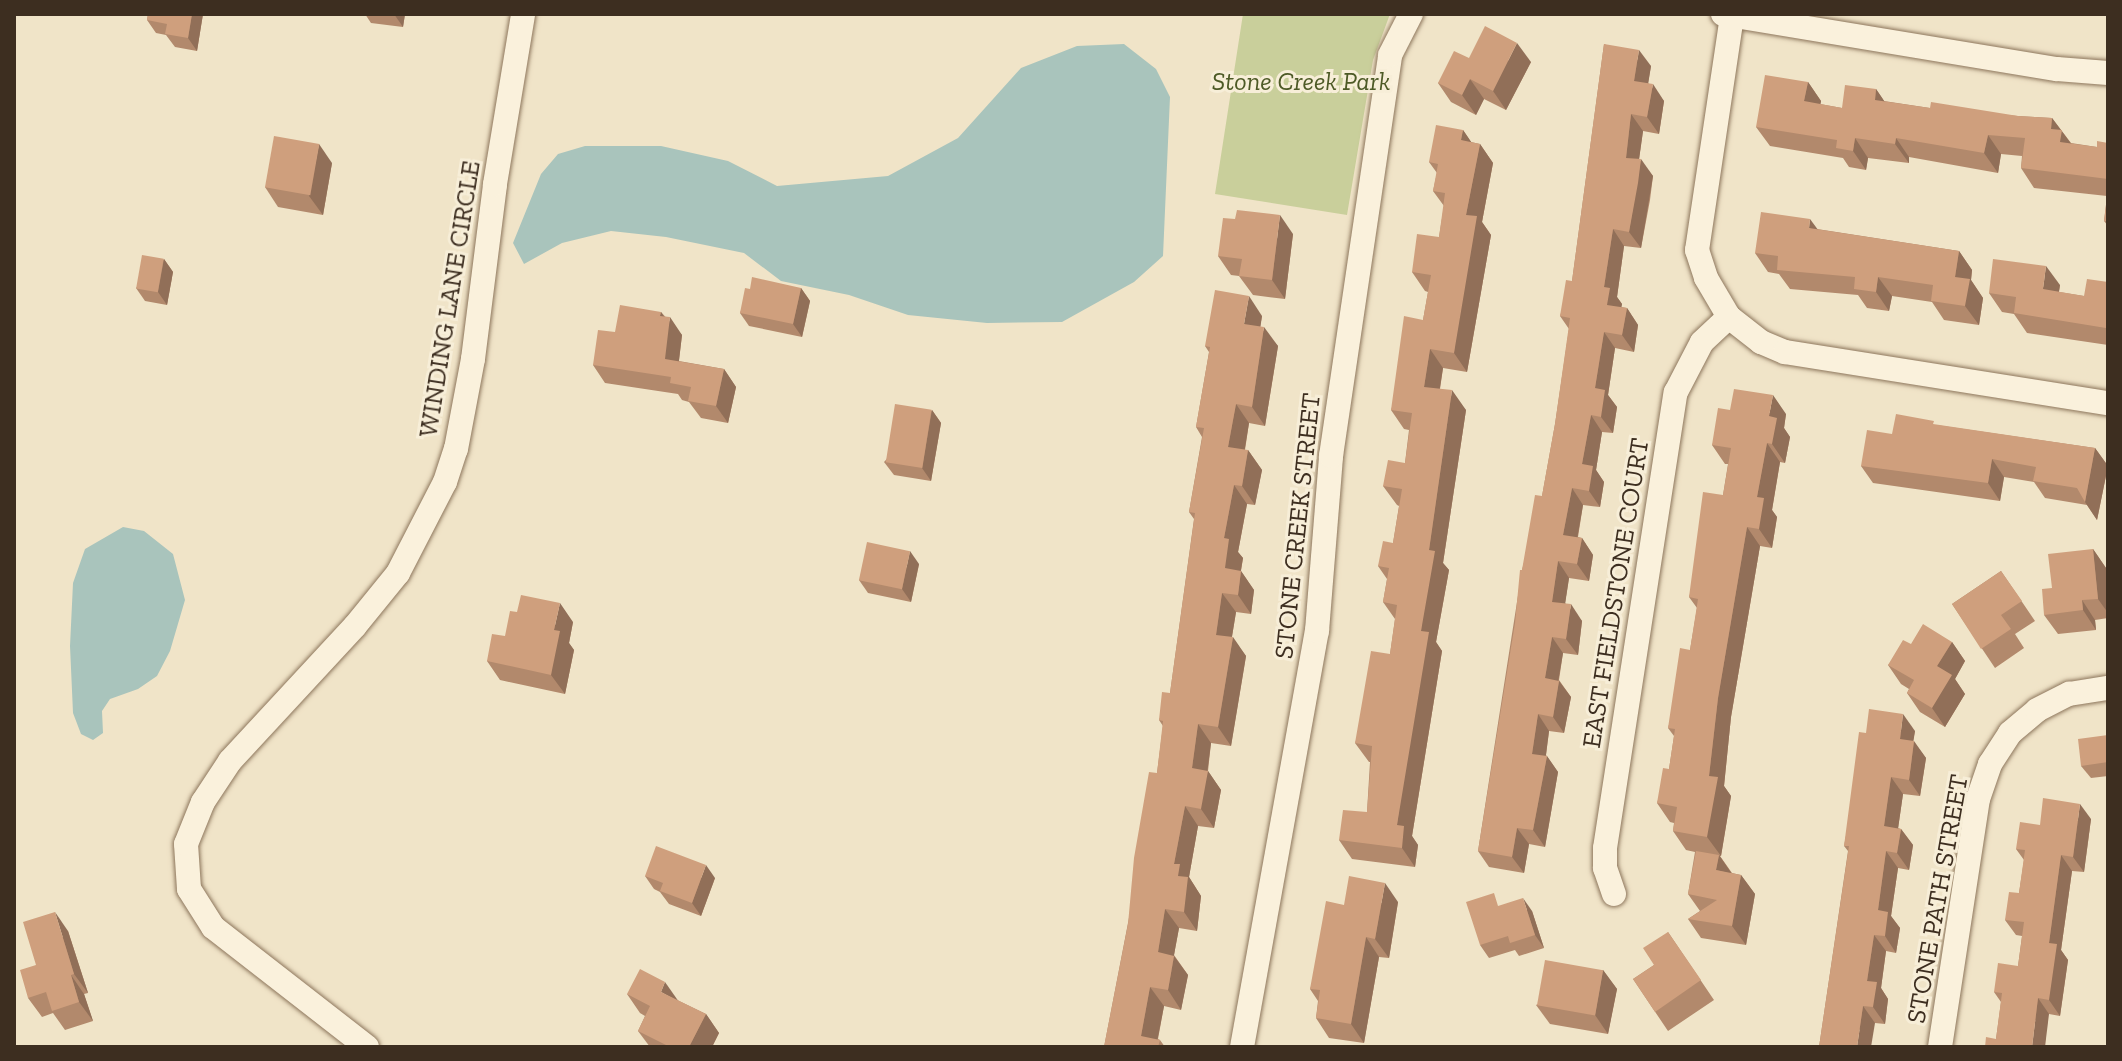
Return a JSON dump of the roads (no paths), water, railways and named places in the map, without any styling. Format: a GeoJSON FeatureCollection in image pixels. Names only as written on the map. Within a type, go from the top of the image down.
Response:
{"type":"FeatureCollection","features":[{"type":"Feature","properties":{"kind":"street","name":"WINDING LANE CIRCLE"},"geometry":{"type":"LineString","coordinates":[[367,1047],[213,927],[189,889],[186,844],[203,802],[230,761],[355,626],[398,573],[445,482],[456,449],[473,359],[494,193],[523,14]]}},
{"type":"Feature","properties":{"kind":"street","name":"STONE CREEK STREET"},"geometry":{"type":"LineString","coordinates":[[1242,1047],[1317,631],[1331,456],[1390,55],[1411,14]]}},
{"type":"Feature","properties":{"kind":"street"},"geometry":{"type":"LineString","coordinates":[[2108,73],[2057,69],[1727,15],[1697,250],[1706,278],[1729,317],[1761,342],[1785,352],[2108,403]]}},
{"type":"Feature","properties":{"kind":"street","name":"EAST FIELDSTONE COURT"},"geometry":{"type":"LineString","coordinates":[[1614,894],[1605,868],[1605,848],[1676,392],[1702,342],[1729,317]]}},
{"type":"Feature","properties":{"kind":"street","name":"STONE PATH STREET"},"geometry":{"type":"LineString","coordinates":[[1940,1047],[1978,799],[1990,764],[2010,733],[2037,710],[2069,694],[2108,688]]}},
{"type":"Feature","properties":{"kind":"water"},"geometry":{"type":"Polygon","coordinates":[[[1124,44],[1156,69],[1170,97],[1163,256],[1134,282],[1062,322],[987,323],[908,315],[849,295],[781,281],[744,253],[666,237],[611,231],[562,243],[524,264],[513,243],[541,174],[558,154],[585,146],[661,146],[728,161],[777,186],[888,176],[958,138],[1021,68],[1077,46],[1124,44]]]}},
{"type":"Feature","properties":{"kind":"water"},"geometry":{"type":"Polygon","coordinates":[[[123,527],[144,531],[173,554],[185,600],[170,651],[157,676],[138,689],[110,699],[102,711],[103,733],[93,740],[81,734],[73,713],[70,646],[73,583],[85,549],[123,527]]]}},
{"type":"Feature","properties":{"kind":"park label","name":"Stone Creek Park"},"geometry":{"type":"Point","coordinates":[1301,82]}}]}
